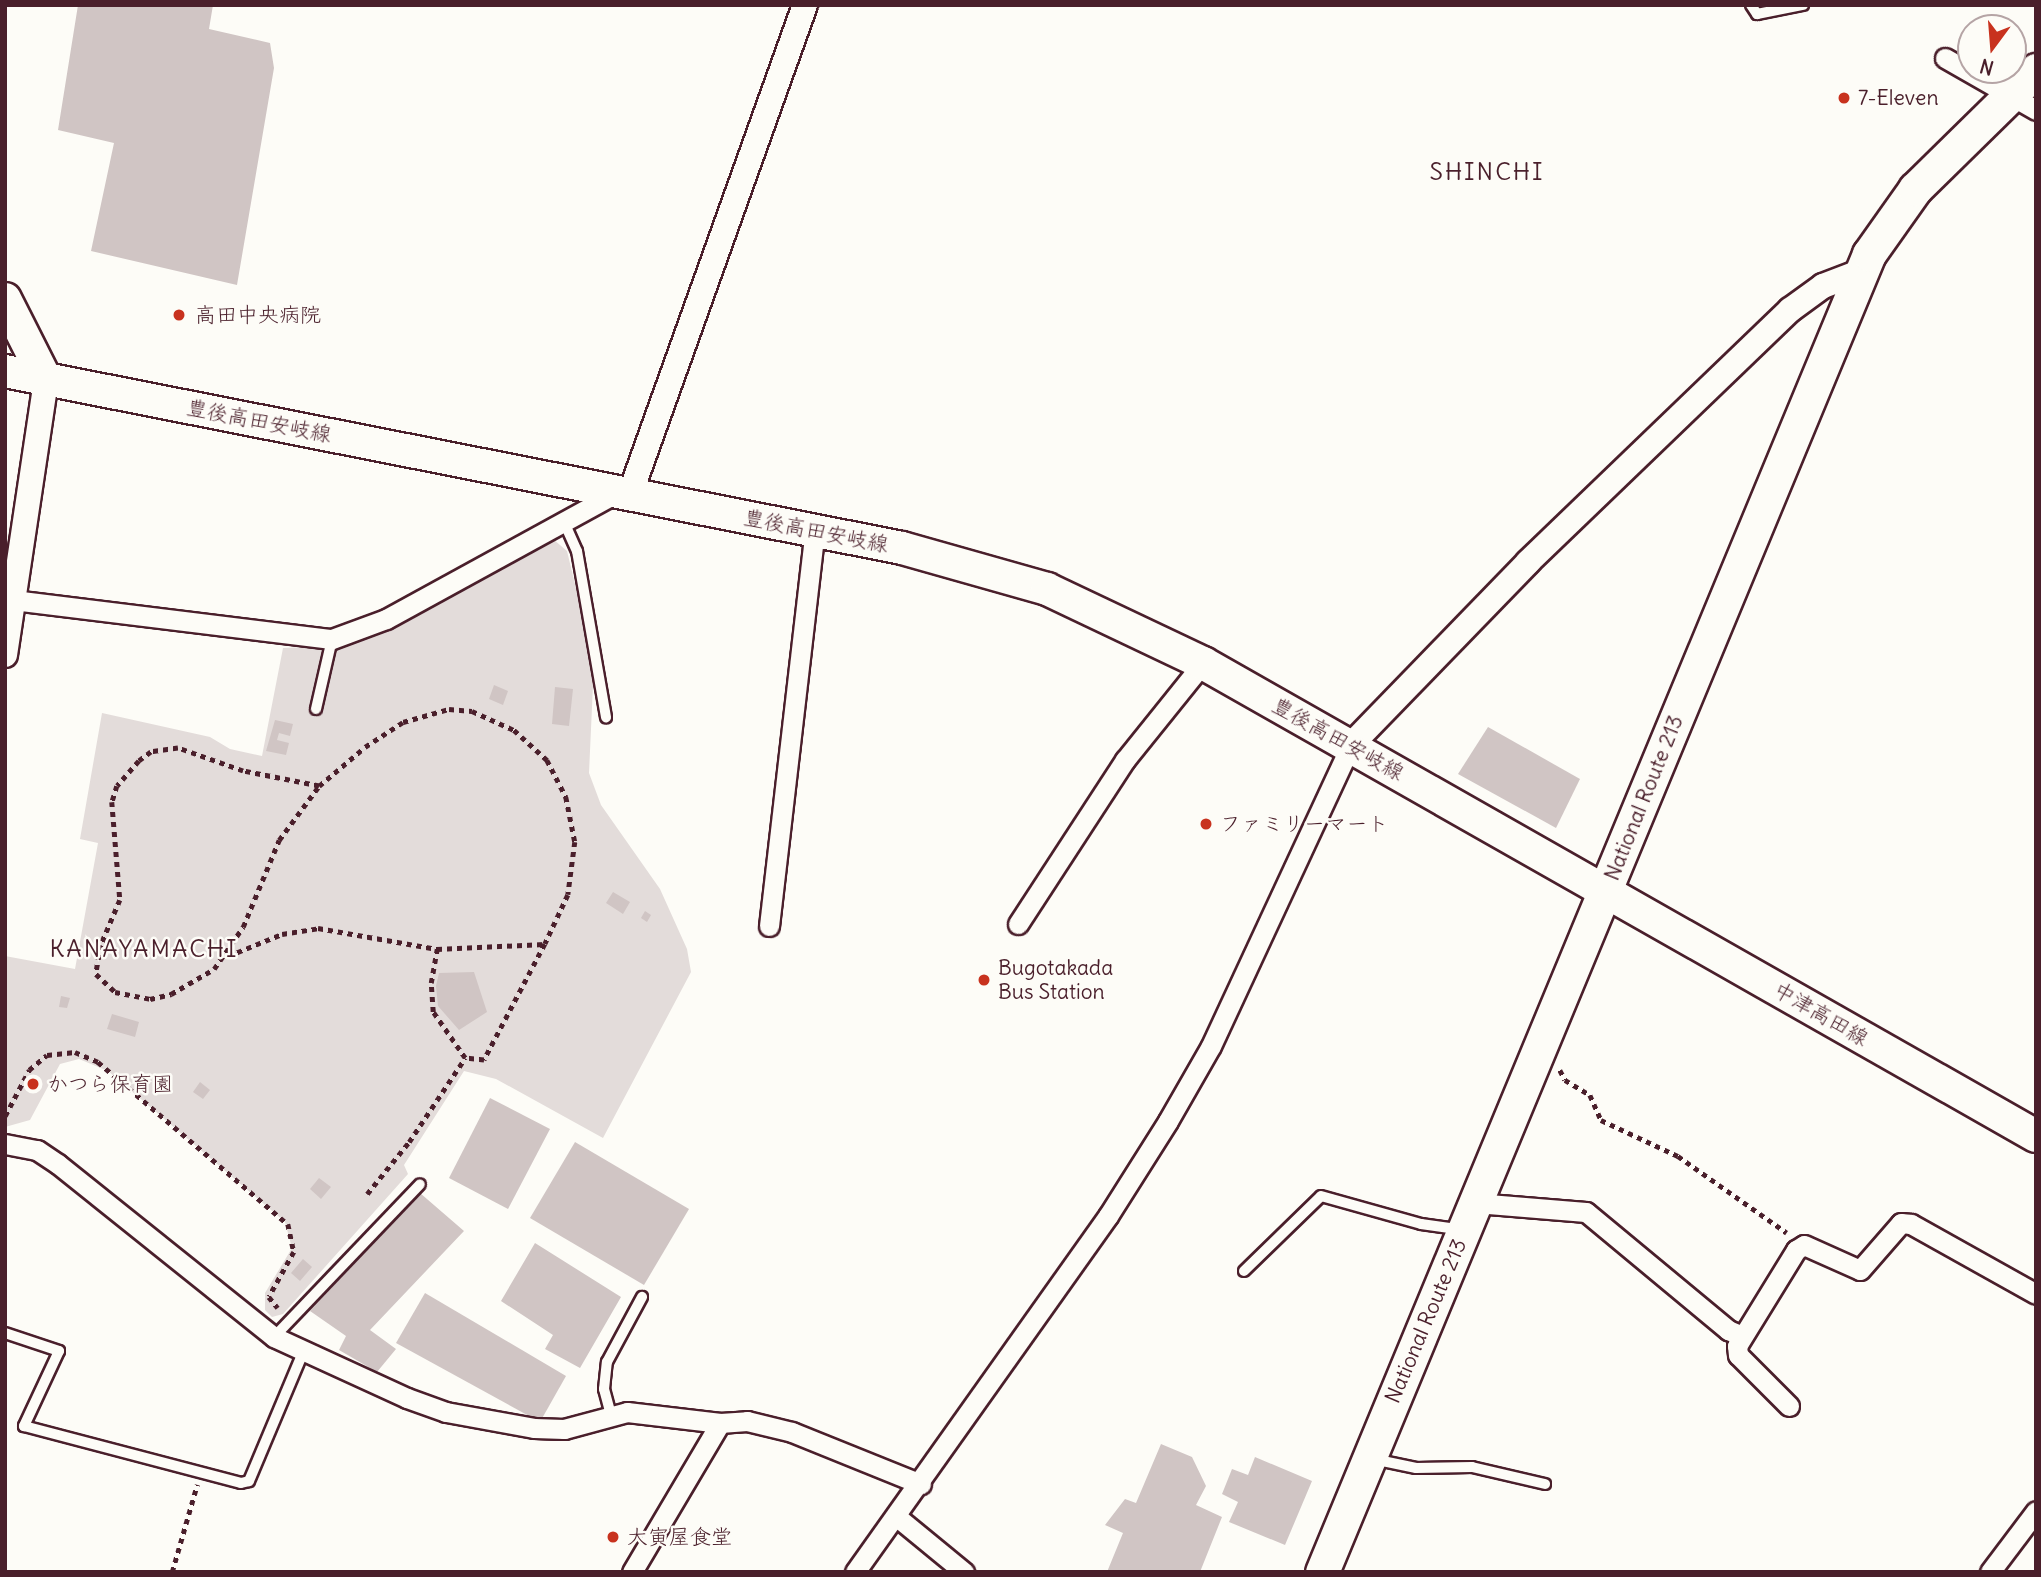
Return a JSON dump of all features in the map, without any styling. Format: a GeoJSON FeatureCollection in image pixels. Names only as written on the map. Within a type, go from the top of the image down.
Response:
{"type":"FeatureCollection","features":[{"type":"Feature","properties":{"kind":"highway","name":"National Route 213"},"geometry":{"type":"LineString","coordinates":[[1322,1572],[1862,271],[1902,204],[2023,103],[2036,70]]}},
{"type":"Feature","properties":{"kind":"main road"},"geometry":{"type":"LineString","coordinates":[[5,299],[46,380]]}},
{"type":"Feature","properties":{"kind":"main road","name":"豊後高田安岐線"},"geometry":{"type":"LineString","coordinates":[[5,371],[902,548],[1047,589],[1203,663],[1606,891]]}},
{"type":"Feature","properties":{"kind":"main road","name":"中津高田線"},"geometry":{"type":"LineString","coordinates":[[1606,891],[2036,1136]]}},
{"type":"Feature","properties":{"kind":"street"},"geometry":{"type":"LineString","coordinates":[[10,599],[332,639],[386,619],[564,522],[624,493],[805,5]]}},
{"type":"Feature","properties":{"kind":"street"},"geometry":{"type":"LineString","coordinates":[[1945,58],[2023,103]]}},
{"type":"Feature","properties":{"kind":"street"},"geometry":{"type":"LineString","coordinates":[[855,1572],[921,1484],[1108,1216],[1168,1121],[1211,1046],[1350,746],[1528,562],[1790,310],[1823,286],[1862,271]]}},
{"type":"Feature","properties":{"kind":"street"},"geometry":{"type":"LineString","coordinates":[[5,655],[10,599],[46,380]]}},
{"type":"Feature","properties":{"kind":"street"},"geometry":{"type":"LineString","coordinates":[[769,926],[815,531]]}},
{"type":"Feature","properties":{"kind":"street"},"geometry":{"type":"LineString","coordinates":[[1018,923],[1125,760],[1203,663]]}},
{"type":"Feature","properties":{"kind":"street"},"geometry":{"type":"LineString","coordinates":[[5,1144],[37,1150],[58,1164],[274,1337],[446,1412],[534,1428],[564,1429],[611,1415],[641,1412],[720,1423],[747,1421],[792,1432],[921,1484]]}},
{"type":"Feature","properties":{"kind":"street"},"geometry":{"type":"LineString","coordinates":[[1470,1216],[1586,1212],[1728,1330],[1742,1336]]}},
{"type":"Feature","properties":{"kind":"street"},"geometry":{"type":"LineString","coordinates":[[1789,1406],[1738,1354],[1742,1336],[1796,1250],[1804,1245],[1860,1270],[1901,1223],[1911,1224],[2036,1294]]}},
{"type":"Feature","properties":{"kind":"street"},"geometry":{"type":"LineString","coordinates":[[632,1572],[720,1423]]}},
{"type":"Feature","properties":{"kind":"street"},"geometry":{"type":"LineString","coordinates":[[1990,1572],[2036,1511]]}},
{"type":"Feature","properties":{"kind":"street"},"geometry":{"type":"LineString","coordinates":[[897,1517],[964,1572]]}},
{"type":"Feature","properties":{"kind":"lane"},"geometry":{"type":"LineString","coordinates":[[1751,6],[1757,14],[1802,5]]}},
{"type":"Feature","properties":{"kind":"lane"},"geometry":{"type":"LineString","coordinates":[[564,522],[579,562],[606,718]]}},
{"type":"Feature","properties":{"kind":"lane"},"geometry":{"type":"LineString","coordinates":[[316,709],[332,639]]}},
{"type":"Feature","properties":{"kind":"lane"},"geometry":{"type":"LineString","coordinates":[[274,1337],[420,1184]]}},
{"type":"Feature","properties":{"kind":"lane"},"geometry":{"type":"LineString","coordinates":[[1244,1271],[1321,1196],[1421,1224],[1470,1216]]}},
{"type":"Feature","properties":{"kind":"lane"},"geometry":{"type":"LineString","coordinates":[[611,1415],[604,1389],[607,1362],[642,1297]]}},
{"type":"Feature","properties":{"kind":"lane"},"geometry":{"type":"LineString","coordinates":[[5,1333],[59,1351],[24,1426],[249,1481],[304,1350]]}},
{"type":"Feature","properties":{"kind":"lane"},"geometry":{"type":"LineString","coordinates":[[1369,1458],[1416,1468],[1472,1467],[1545,1484]]}},
{"type":"Feature","properties":{"kind":"path"},"geometry":{"type":"LineString","coordinates":[[319,786],[256,774],[190,751],[166,748],[138,761],[117,786],[110,820],[120,864],[120,900],[101,945],[96,974],[115,992],[150,999],[199,980],[226,956],[243,927],[266,863],[319,786],[383,733],[425,713],[472,711],[514,730],[559,778],[573,829],[574,869],[568,895],[545,944],[484,1060],[465,1058],[433,1012],[430,983],[437,949]]}},
{"type":"Feature","properties":{"kind":"path"},"geometry":{"type":"LineString","coordinates":[[226,956],[282,934],[318,928],[437,949],[545,944]]}},
{"type":"Feature","properties":{"kind":"path"},"geometry":{"type":"LineString","coordinates":[[5,1116],[29,1070],[47,1055],[75,1052],[98,1062],[288,1224],[294,1252],[269,1297],[278,1308]]}},
{"type":"Feature","properties":{"kind":"path"},"geometry":{"type":"LineString","coordinates":[[367,1194],[409,1142],[465,1058]]}},
{"type":"Feature","properties":{"kind":"path"},"geometry":{"type":"LineString","coordinates":[[1557,1066],[1565,1080],[1590,1095],[1601,1120],[1678,1156],[1804,1245]]}},
{"type":"Feature","properties":{"kind":"path"},"geometry":{"type":"LineString","coordinates":[[173,1572],[200,1471]]}},
{"type":"Feature","properties":{"kind":"shaded area"},"geometry":{"type":"Polygon","coordinates":[[[553,539],[567,551],[594,663],[589,773],[601,805],[660,889],[687,949],[691,972],[603,1138],[496,1079],[464,1071],[404,1165],[408,1174],[283,1314],[272,1317],[265,1310],[265,1293],[292,1248],[285,1222],[108,1071],[79,1059],[60,1064],[30,1120],[5,1127],[5,956],[75,969],[98,843],[80,839],[102,713],[210,737],[230,749],[262,756],[283,648],[337,646],[462,588],[553,539]]]}},
{"type":"Feature","properties":{"kind":"building"},"geometry":{"type":"Polygon","coordinates":[[[78,5],[213,5],[209,29],[270,43],[274,68],[237,285],[91,251],[114,143],[58,130],[78,5]]]}},
{"type":"Feature","properties":{"kind":"building"},"geometry":{"type":"Polygon","coordinates":[[[494,685],[508,691],[503,705],[489,699],[494,685]]]}},
{"type":"Feature","properties":{"kind":"building"},"geometry":{"type":"Polygon","coordinates":[[[555,687],[573,689],[569,726],[552,724],[555,687]]]}},
{"type":"Feature","properties":{"kind":"building"},"geometry":{"type":"Polygon","coordinates":[[[275,720],[293,724],[290,736],[279,733],[277,740],[289,743],[286,755],[266,751],[275,720]]]}},
{"type":"Feature","properties":{"kind":"building"},"geometry":{"type":"Polygon","coordinates":[[[1488,727],[1580,779],[1556,828],[1458,774],[1488,727]]]}},
{"type":"Feature","properties":{"kind":"building"},"geometry":{"type":"Polygon","coordinates":[[[613,892],[630,902],[623,914],[606,903],[613,892]]]}},
{"type":"Feature","properties":{"kind":"building"},"geometry":{"type":"Polygon","coordinates":[[[645,911],[651,915],[647,922],[641,918],[645,911]]]}},
{"type":"Feature","properties":{"kind":"building"},"geometry":{"type":"Polygon","coordinates":[[[474,972],[487,1012],[459,1030],[438,1006],[436,986],[439,973],[474,972]]]}},
{"type":"Feature","properties":{"kind":"building"},"geometry":{"type":"Polygon","coordinates":[[[61,996],[70,998],[67,1008],[59,1007],[61,996]]]}},
{"type":"Feature","properties":{"kind":"building"},"geometry":{"type":"Polygon","coordinates":[[[112,1014],[139,1022],[135,1037],[107,1029],[112,1014]]]}},
{"type":"Feature","properties":{"kind":"building"},"geometry":{"type":"Polygon","coordinates":[[[200,1082],[210,1090],[203,1099],[193,1092],[200,1082]]]}},
{"type":"Feature","properties":{"kind":"building"},"geometry":{"type":"Polygon","coordinates":[[[490,1098],[550,1129],[508,1209],[449,1178],[490,1098]]]}},
{"type":"Feature","properties":{"kind":"building"},"geometry":{"type":"Polygon","coordinates":[[[575,1142],[689,1209],[644,1285],[530,1218],[575,1142]]]}},
{"type":"Feature","properties":{"kind":"building"},"geometry":{"type":"Polygon","coordinates":[[[319,1178],[331,1187],[321,1199],[310,1189],[319,1178]]]}},
{"type":"Feature","properties":{"kind":"building"},"geometry":{"type":"Polygon","coordinates":[[[420,1193],[464,1231],[370,1330],[396,1349],[377,1372],[339,1350],[346,1336],[310,1311],[420,1193]]]}},
{"type":"Feature","properties":{"kind":"building"},"geometry":{"type":"Polygon","coordinates":[[[535,1243],[621,1297],[580,1368],[545,1349],[553,1335],[501,1301],[535,1243]]]}},
{"type":"Feature","properties":{"kind":"building"},"geometry":{"type":"Polygon","coordinates":[[[303,1259],[312,1267],[300,1281],[291,1273],[303,1259]]]}},
{"type":"Feature","properties":{"kind":"building"},"geometry":{"type":"Polygon","coordinates":[[[425,1293],[566,1376],[540,1422],[396,1343],[425,1293]]]}},
{"type":"Feature","properties":{"kind":"building"},"geometry":{"type":"Polygon","coordinates":[[[1161,1444],[1192,1457],[1206,1486],[1196,1505],[1222,1517],[1200,1572],[1107,1572],[1123,1533],[1105,1525],[1125,1499],[1136,1503],[1161,1444]]]}},
{"type":"Feature","properties":{"kind":"building"},"geometry":{"type":"Polygon","coordinates":[[[1255,1457],[1312,1481],[1285,1545],[1229,1522],[1238,1502],[1222,1494],[1232,1469],[1248,1475],[1255,1457]]]}},
{"type":"Feature","properties":{"kind":"place","name":"7-Eleven"},"geometry":{"type":"Point","coordinates":[1844,98]}},
{"type":"Feature","properties":{"kind":"place","name":"高田中央病院"},"geometry":{"type":"Point","coordinates":[179,315]}},
{"type":"Feature","properties":{"kind":"place","name":"ファミリーマート"},"geometry":{"type":"Point","coordinates":[1206,824]}},
{"type":"Feature","properties":{"kind":"place","name":"Bugotakada Bus Station"},"geometry":{"type":"Point","coordinates":[984,980]}},
{"type":"Feature","properties":{"kind":"place","name":"かつら保育園"},"geometry":{"type":"Point","coordinates":[33,1084]}},
{"type":"Feature","properties":{"kind":"place","name":"大寅屋食堂"},"geometry":{"type":"Point","coordinates":[613,1537]}},
{"type":"Feature","properties":{"kind":"district","name":"SHINCHI"},"geometry":{"type":"Point","coordinates":[1487,172]}},
{"type":"Feature","properties":{"kind":"district","name":"KANAYAMACHI"},"geometry":{"type":"Point","coordinates":[144,949]}}]}
